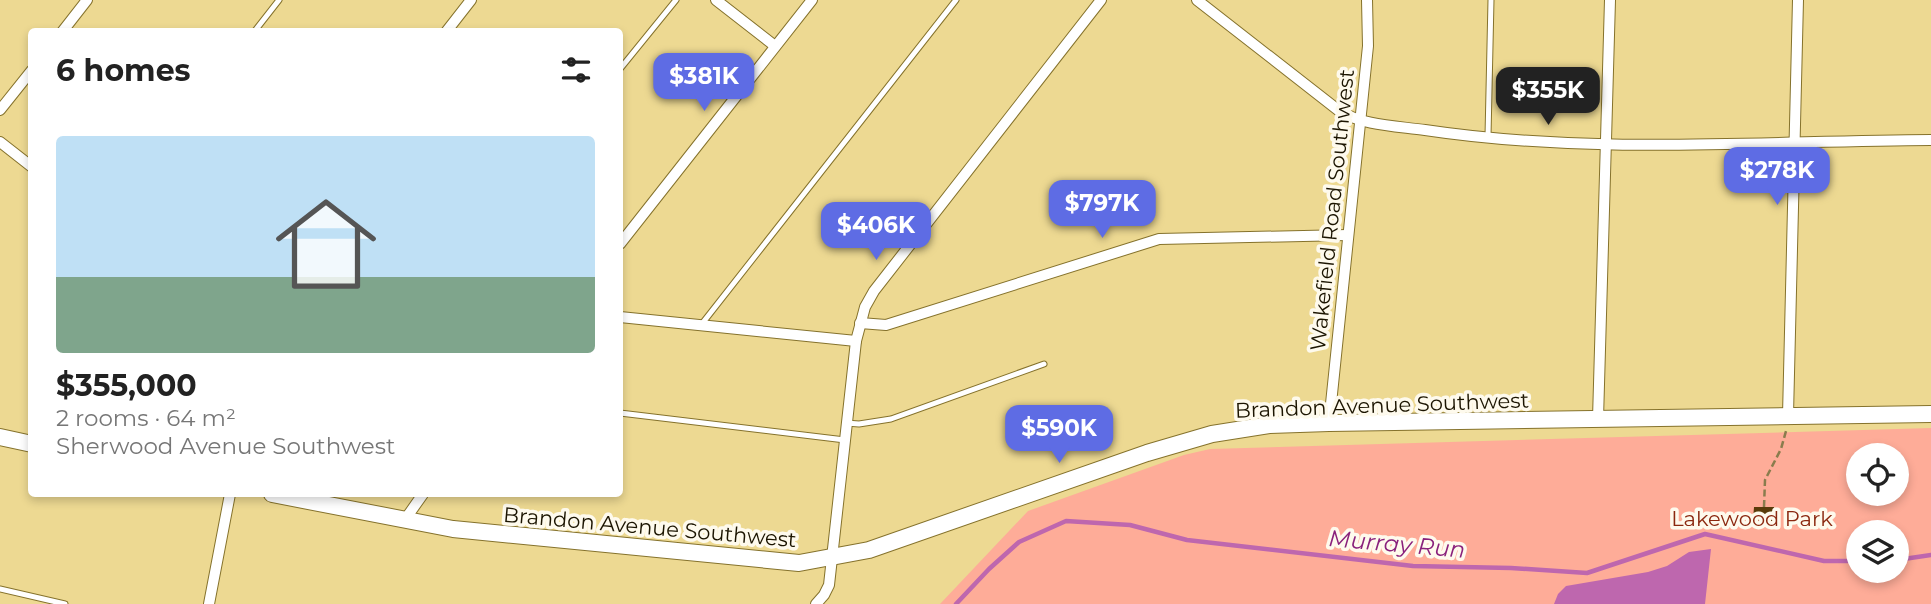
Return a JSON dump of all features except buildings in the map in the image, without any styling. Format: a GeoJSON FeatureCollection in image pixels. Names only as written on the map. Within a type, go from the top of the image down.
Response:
{"type":"FeatureCollection","features":[{"type":"Feature","properties":{"kind":"main road","name":"Brandon Avenue Southwest"},"geometry":{"type":"LineString","coordinates":[[288,497],[453,529],[799,563],[869,550],[1147,453],[1212,434],[1269,425],[1931,414]]}},
{"type":"Feature","properties":{"kind":"main road"},"geometry":{"type":"LineString","coordinates":[[0,437],[28,443]]}},
{"type":"Feature","properties":{"kind":"street"},"geometry":{"type":"LineString","coordinates":[[65,28],[87,0]]}},
{"type":"Feature","properties":{"kind":"street"},"geometry":{"type":"LineString","coordinates":[[449,28],[471,0]]}},
{"type":"Feature","properties":{"kind":"street"},"geometry":{"type":"LineString","coordinates":[[716,0],[775,46]]}},
{"type":"Feature","properties":{"kind":"street"},"geometry":{"type":"LineString","coordinates":[[623,240],[812,0]]}},
{"type":"Feature","properties":{"kind":"street"},"geometry":{"type":"LineString","coordinates":[[816,604],[829,584],[856,341],[860,323],[874,291],[1101,0]]}},
{"type":"Feature","properties":{"kind":"street"},"geometry":{"type":"LineString","coordinates":[[1197,0],[1338,110],[1360,121],[1488,139],[1606,144],[1931,140]]}},
{"type":"Feature","properties":{"kind":"street","name":"Wakefield Road Southwest"},"geometry":{"type":"LineString","coordinates":[[1329,424],[1368,46],[1367,0]]}},
{"type":"Feature","properties":{"kind":"street"},"geometry":{"type":"LineString","coordinates":[[1598,419],[1610,0]]}},
{"type":"Feature","properties":{"kind":"street"},"geometry":{"type":"LineString","coordinates":[[1788,415],[1798,0]]}},
{"type":"Feature","properties":{"kind":"street"},"geometry":{"type":"LineString","coordinates":[[0,110],[28,75]]}},
{"type":"Feature","properties":{"kind":"street"},"geometry":{"type":"LineString","coordinates":[[0,142],[28,164]]}},
{"type":"Feature","properties":{"kind":"street"},"geometry":{"type":"LineString","coordinates":[[860,323],[886,325],[1159,239],[1349,235]]}},
{"type":"Feature","properties":{"kind":"street"},"geometry":{"type":"LineString","coordinates":[[623,317],[856,341]]}},
{"type":"Feature","properties":{"kind":"street"},"geometry":{"type":"LineString","coordinates":[[209,604],[229,497]]}},
{"type":"Feature","properties":{"kind":"street"},"geometry":{"type":"LineString","coordinates":[[404,521],[421,497]]}},
{"type":"Feature","properties":{"kind":"lane"},"geometry":{"type":"LineString","coordinates":[[257,28],[279,0]]}},
{"type":"Feature","properties":{"kind":"lane"},"geometry":{"type":"LineString","coordinates":[[623,65],[676,0]]}},
{"type":"Feature","properties":{"kind":"lane"},"geometry":{"type":"LineString","coordinates":[[701,325],[957,0]]}},
{"type":"Feature","properties":{"kind":"lane"},"geometry":{"type":"LineString","coordinates":[[1488,139],[1491,0]]}},
{"type":"Feature","properties":{"kind":"lane"},"geometry":{"type":"LineString","coordinates":[[846,423],[859,424],[891,419],[1044,364]]}},
{"type":"Feature","properties":{"kind":"lane"},"geometry":{"type":"LineString","coordinates":[[623,413],[845,440]]}},
{"type":"Feature","properties":{"kind":"lane"},"geometry":{"type":"LineString","coordinates":[[0,589],[65,604]]}},
{"type":"Feature","properties":{"kind":"path"},"geometry":{"type":"LineString","coordinates":[[1763,507],[1765,480],[1782,449],[1788,415]]}},
{"type":"Feature","properties":{"kind":"green space","name":"Lakewood Park"},"geometry":{"type":"Polygon","coordinates":[[[1931,428],[1931,604],[940,604],[1028,511],[1184,455],[1210,449],[1931,428]]]}},
{"type":"Feature","properties":{"kind":"shaded area"},"geometry":{"type":"Polygon","coordinates":[[[1711,549],[1705,604],[1554,604],[1558,594],[1566,586],[1648,572],[1667,566],[1689,552],[1711,549]]]}},
{"type":"Feature","properties":{"kind":"waterway","name":"Murray Run"},"geometry":{"type":"LineString","coordinates":[[956,604],[1019,542],[1066,521],[1130,525],[1187,540],[1413,566],[1587,573],[1705,534],[1824,561],[1846,561]]}},
{"type":"Feature","properties":{"kind":"waterway","name":"Murray Run"},"geometry":{"type":"LineString","coordinates":[[1909,558],[1931,555]]}}]}
